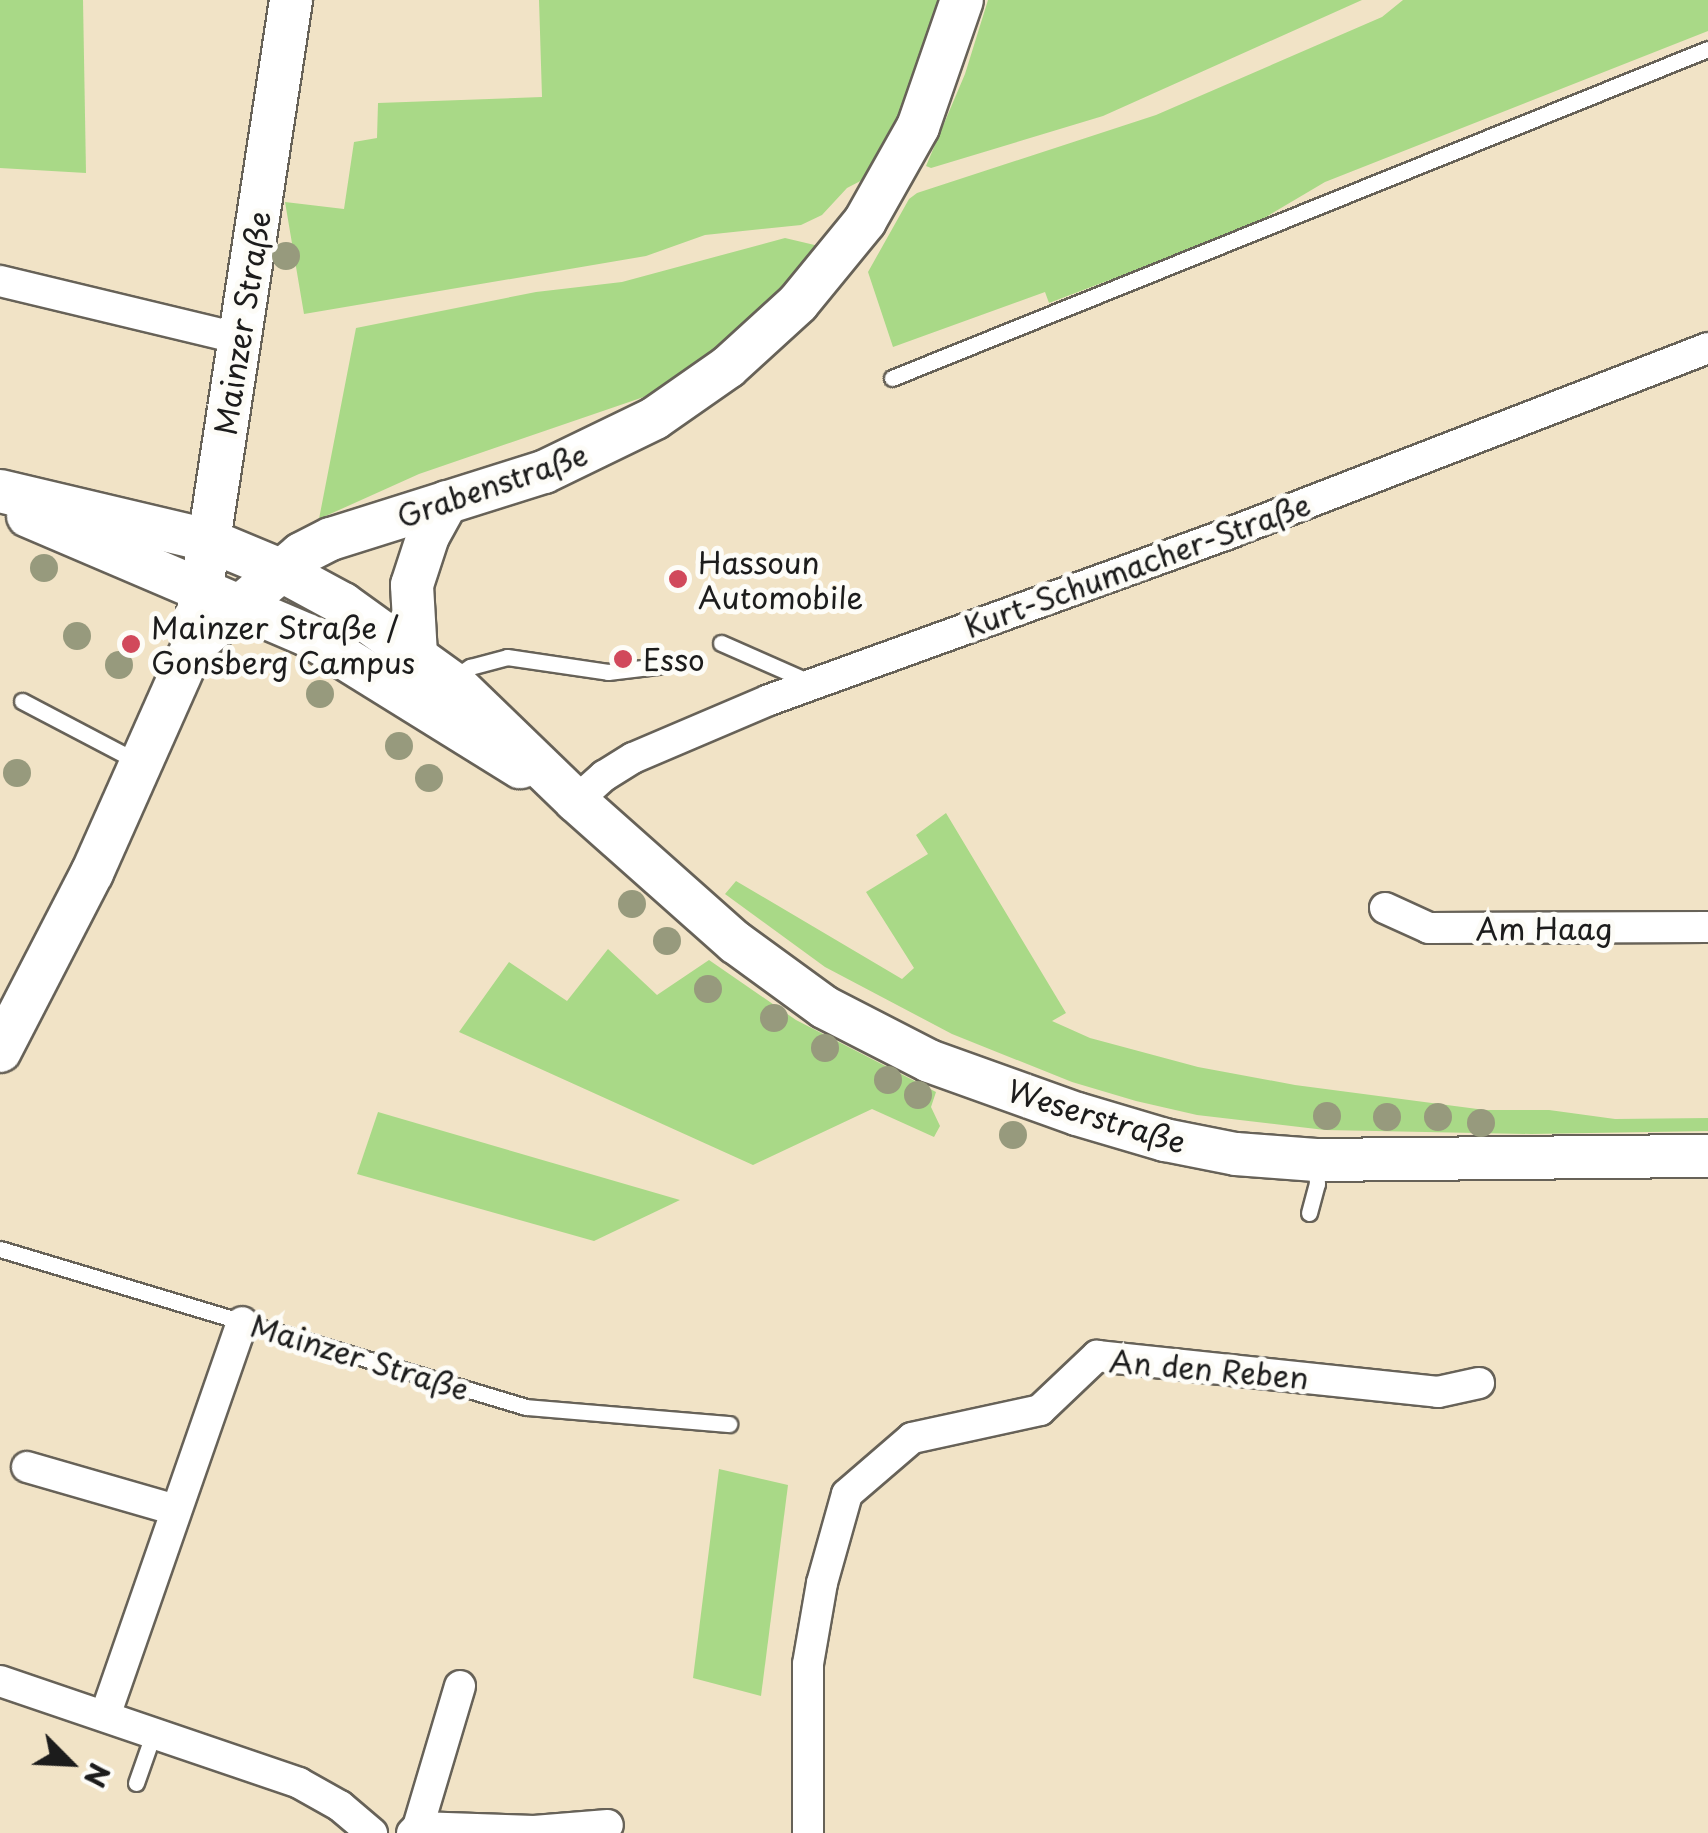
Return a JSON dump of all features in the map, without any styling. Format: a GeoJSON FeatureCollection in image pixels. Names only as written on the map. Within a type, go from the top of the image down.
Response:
{"type":"FeatureCollection","features":[{"type":"Feature","properties":{"kind":"main road","name":"Mainzer Straße"},"geometry":{"type":"LineString","coordinates":[[0,1051],[92,873],[193,646],[220,596],[208,540],[242,339],[291,0]]}},
{"type":"Feature","properties":{"kind":"main road","name":"Grabenstraße"},"geometry":{"type":"LineString","coordinates":[[220,596],[280,570],[331,539],[544,472],[607,444],[670,408],[759,341],[837,260],[887,186],[930,96],[962,0]]}},
{"type":"Feature","properties":{"kind":"main road","name":"Weserstraße"},"geometry":{"type":"LineString","coordinates":[[0,491],[208,540],[280,570],[343,604],[449,682],[735,942],[824,1006],[928,1061],[1165,1140],[1236,1154],[1316,1160],[1708,1156]]}},
{"type":"Feature","properties":{"kind":"main road"},"geometry":{"type":"LineString","coordinates":[[416,654],[412,585],[424,546],[447,502]]}},
{"type":"Feature","properties":{"kind":"main road","name":"Weserstraße"},"geometry":{"type":"LineString","coordinates":[[0,503],[307,635],[576,801]]}},
{"type":"Feature","properties":{"kind":"street"},"geometry":{"type":"LineString","coordinates":[[0,281],[242,339]]}},
{"type":"Feature","properties":{"kind":"street","name":"Kurt-Schumacher-Straße"},"geometry":{"type":"LineString","coordinates":[[576,801],[604,776],[634,758],[814,684],[1232,532],[1708,348]]}},
{"type":"Feature","properties":{"kind":"street","name":"Am Haag"},"geometry":{"type":"LineString","coordinates":[[1385,908],[1429,928],[1708,928]]}},
{"type":"Feature","properties":{"kind":"street"},"geometry":{"type":"LineString","coordinates":[[104,1716],[242,1322]]}},
{"type":"Feature","properties":{"kind":"street","name":"An den Reben"},"geometry":{"type":"LineString","coordinates":[[808,1833],[808,1664],[822,1583],[847,1494],[912,1438],[1040,1410],[1097,1356],[1438,1392],[1479,1383]]}},
{"type":"Feature","properties":{"kind":"street"},"geometry":{"type":"LineString","coordinates":[[27,1467],[176,1510]]}},
{"type":"Feature","properties":{"kind":"street"},"geometry":{"type":"LineString","coordinates":[[0,1681],[299,1783],[340,1806],[372,1833]]}},
{"type":"Feature","properties":{"kind":"street"},"geometry":{"type":"LineString","coordinates":[[460,1686],[415,1830],[534,1831],[608,1824]]}},
{"type":"Feature","properties":{"kind":"lane"},"geometry":{"type":"LineString","coordinates":[[892,378],[1708,48]]}},
{"type":"Feature","properties":{"kind":"lane"},"geometry":{"type":"LineString","coordinates":[[721,643],[814,684]]}},
{"type":"Feature","properties":{"kind":"lane"},"geometry":{"type":"LineString","coordinates":[[449,682],[470,667],[507,657],[608,672],[658,666]]}},
{"type":"Feature","properties":{"kind":"lane"},"geometry":{"type":"LineString","coordinates":[[22,701],[141,764]]}},
{"type":"Feature","properties":{"kind":"lane"},"geometry":{"type":"LineString","coordinates":[[1309,1213],[1317,1184],[1316,1160]]}},
{"type":"Feature","properties":{"kind":"lane","name":"Mainzer Straße"},"geometry":{"type":"LineString","coordinates":[[0,1248],[526,1407],[729,1424]]}},
{"type":"Feature","properties":{"kind":"lane"},"geometry":{"type":"LineString","coordinates":[[136,1783],[154,1732]]}},
{"type":"Feature","properties":{"kind":"green space"},"geometry":{"type":"Polygon","coordinates":[[[0,0],[83,0],[86,173],[0,168],[0,0]]]}},
{"type":"Feature","properties":{"kind":"green space"},"geometry":{"type":"Polygon","coordinates":[[[539,0],[944,0],[908,106],[870,176],[847,188],[822,215],[801,225],[705,235],[646,256],[304,314],[285,202],[344,209],[354,142],[377,138],[378,103],[542,97],[539,0]]]}},
{"type":"Feature","properties":{"kind":"green space"},"geometry":{"type":"Polygon","coordinates":[[[988,0],[1362,0],[1103,116],[931,168],[926,166],[965,74],[988,0]]]}},
{"type":"Feature","properties":{"kind":"green space"},"geometry":{"type":"Polygon","coordinates":[[[1403,0],[1708,0],[1708,31],[1325,182],[1249,227],[1049,303],[1045,292],[893,347],[868,272],[909,199],[917,193],[1156,115],[1382,17],[1403,0]]]}},
{"type":"Feature","properties":{"kind":"green space"},"geometry":{"type":"Polygon","coordinates":[[[785,238],[823,247],[778,300],[670,388],[419,474],[319,519],[356,328],[536,292],[622,282],[785,238]]]}},
{"type":"Feature","properties":{"kind":"green space"},"geometry":{"type":"Polygon","coordinates":[[[946,813],[1066,1013],[1052,1021],[1090,1038],[1198,1067],[1295,1085],[1485,1110],[1549,1110],[1615,1119],[1708,1118],[1708,1131],[1531,1134],[1325,1130],[1197,1115],[1136,1101],[1072,1082],[952,1034],[825,967],[725,894],[736,881],[902,979],[914,968],[866,892],[928,854],[916,835],[946,813]]]}},
{"type":"Feature","properties":{"kind":"green space"},"geometry":{"type":"Polygon","coordinates":[[[608,949],[657,995],[709,960],[796,1020],[936,1092],[931,1107],[940,1126],[934,1137],[872,1109],[753,1165],[459,1032],[509,962],[567,1001],[608,949]]]}},
{"type":"Feature","properties":{"kind":"green space"},"geometry":{"type":"Polygon","coordinates":[[[378,1112],[680,1200],[594,1241],[357,1174],[378,1112]]]}},
{"type":"Feature","properties":{"kind":"green space"},"geometry":{"type":"Polygon","coordinates":[[[719,1469],[788,1485],[761,1696],[693,1678],[719,1469]]]}},
{"type":"Feature","properties":{"kind":"place","name":"Hassoun Automobile"},"geometry":{"type":"Point","coordinates":[678,579]}},
{"type":"Feature","properties":{"kind":"place","name":"Mainzer Straße / Gonsberg Campus"},"geometry":{"type":"Point","coordinates":[131,644]}},
{"type":"Feature","properties":{"kind":"place","name":"Esso"},"geometry":{"type":"Point","coordinates":[623,659]}}]}
